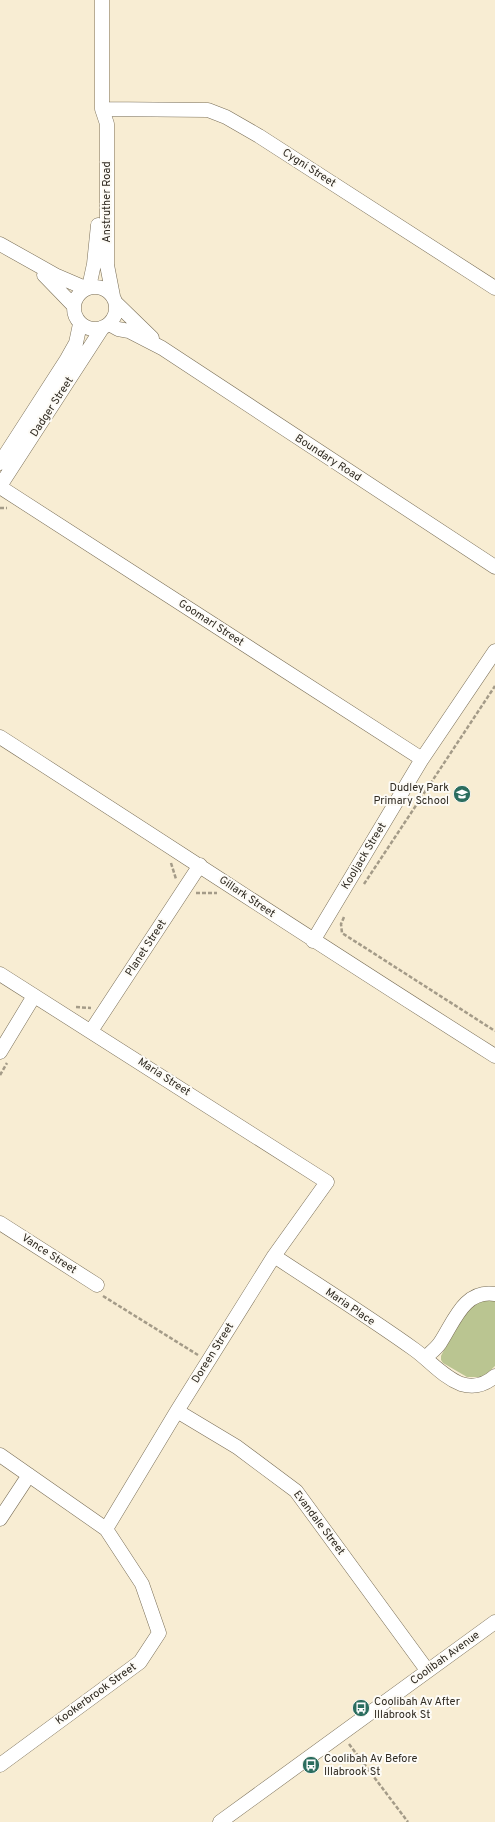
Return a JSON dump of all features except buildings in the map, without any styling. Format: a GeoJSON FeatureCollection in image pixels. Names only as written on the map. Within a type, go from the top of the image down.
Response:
{"type":"FeatureCollection","features":[{"type":"Feature","properties":{"kind":"street","name":"Anstruther Road"},"geometry":{"type":"LineString","coordinates":[[87,288],[94,264],[98,239],[98,122],[102,109],[102,0]]}},
{"type":"Feature","properties":{"kind":"street","name":"Anstruther Road"},"geometry":{"type":"LineString","coordinates":[[102,109],[107,124],[107,265],[114,299]]}},
{"type":"Feature","properties":{"kind":"street","name":"Cygni Street"},"geometry":{"type":"LineString","coordinates":[[102,109],[208,110],[226,117],[259,136],[495,288]]}},
{"type":"Feature","properties":{"kind":"street"},"geometry":{"type":"LineString","coordinates":[[0,244],[57,276],[87,288],[102,288],[114,299],[115,315],[106,326],[91,329],[80,324],[74,312],[73,305],[75,298],[87,288]]}},
{"type":"Feature","properties":{"kind":"street"},"geometry":{"type":"LineString","coordinates":[[30,262],[73,305]]}},
{"type":"Feature","properties":{"kind":"street","name":"Boundary Road"},"geometry":{"type":"LineString","coordinates":[[114,299],[162,348]]}},
{"type":"Feature","properties":{"kind":"street","name":"Dadger Street"},"geometry":{"type":"LineString","coordinates":[[0,463],[67,359],[76,343],[80,324]]}},
{"type":"Feature","properties":{"kind":"street","name":"Boundary Road"},"geometry":{"type":"LineString","coordinates":[[106,326],[128,331],[162,348],[495,567]]}},
{"type":"Feature","properties":{"kind":"street","name":"Dadger Street"},"geometry":{"type":"LineString","coordinates":[[0,487],[106,326]]}},
{"type":"Feature","properties":{"kind":"street","name":"Goomarl Street"},"geometry":{"type":"LineString","coordinates":[[0,487],[422,760]]}},
{"type":"Feature","properties":{"kind":"street","name":"Kooljack Street"},"geometry":{"type":"LineString","coordinates":[[313,941],[422,760],[495,651]]}},
{"type":"Feature","properties":{"kind":"street","name":"Gillark Street"},"geometry":{"type":"LineString","coordinates":[[0,737],[200,865],[313,941],[495,1056]]}},
{"type":"Feature","properties":{"kind":"street","name":"Planet Street"},"geometry":{"type":"LineString","coordinates":[[91,1031],[200,865]]}},
{"type":"Feature","properties":{"kind":"street","name":"Maria Street"},"geometry":{"type":"LineString","coordinates":[[0,974],[327,1182]]}},
{"type":"Feature","properties":{"kind":"street"},"geometry":{"type":"LineString","coordinates":[[4,1057],[34,996]]}},
{"type":"Feature","properties":{"kind":"street","name":"Doreen Street"},"geometry":{"type":"LineString","coordinates":[[106,1529],[177,1411],[274,1256],[327,1182]]}},
{"type":"Feature","properties":{"kind":"street","name":"Vance Street"},"geometry":{"type":"LineString","coordinates":[[0,1223],[97,1285]]}},
{"type":"Feature","properties":{"kind":"street","name":"Maria Place"},"geometry":{"type":"LineString","coordinates":[[274,1256],[416,1351],[446,1376],[461,1384],[477,1386],[486,1384],[495,1376]]}},
{"type":"Feature","properties":{"kind":"street"},"geometry":{"type":"LineString","coordinates":[[425,1358],[440,1344],[450,1325],[466,1302],[483,1293],[495,1294]]}},
{"type":"Feature","properties":{"kind":"street","name":"Evandale Street"},"geometry":{"type":"LineString","coordinates":[[177,1411],[238,1447],[296,1491],[427,1670]]}},
{"type":"Feature","properties":{"kind":"street","name":"Kookerbrook Street"},"geometry":{"type":"LineString","coordinates":[[0,1455],[106,1529],[142,1584],[159,1633],[140,1662],[0,1765]]}},
{"type":"Feature","properties":{"kind":"street"},"geometry":{"type":"LineString","coordinates":[[0,1519],[29,1474]]}},
{"type":"Feature","properties":{"kind":"street","name":"Coolibah Avenue"},"geometry":{"type":"LineString","coordinates":[[220,1822],[340,1733],[495,1622]]}},
{"type":"Feature","properties":{"kind":"path"},"geometry":{"type":"LineString","coordinates":[[363,886],[495,686]]}},
{"type":"Feature","properties":{"kind":"path"},"geometry":{"type":"LineString","coordinates":[[346,912],[341,924],[342,933],[495,1031]]}},
{"type":"Feature","properties":{"kind":"path"},"geometry":{"type":"LineString","coordinates":[[69,1017],[76,1007],[92,1008],[97,1006]]}},
{"type":"Feature","properties":{"kind":"path"},"geometry":{"type":"LineString","coordinates":[[0,1075],[4,1057]]}},
{"type":"Feature","properties":{"kind":"path"},"geometry":{"type":"LineString","coordinates":[[97,1285],[102,1296],[208,1362]]}},
{"type":"Feature","properties":{"kind":"path"},"geometry":{"type":"LineString","coordinates":[[340,1733],[408,1822]]}},
{"type":"Feature","properties":{"kind":"green space"},"geometry":{"type":"Polygon","coordinates":[[[481,1300],[495,1301],[495,1366],[483,1377],[467,1377],[443,1363],[441,1356],[463,1317],[475,1304],[481,1300]]]}},
{"type":"Feature","properties":{"kind":"place","name":"Dudley Park Primary School"},"geometry":{"type":"Point","coordinates":[462,794]}},
{"type":"Feature","properties":{"kind":"place","name":"Coolibah Av After Illabrook St"},"geometry":{"type":"Point","coordinates":[361,1708]}},
{"type":"Feature","properties":{"kind":"place","name":"Coolibah Av Before Illabrook St"},"geometry":{"type":"Point","coordinates":[311,1765]}}]}
